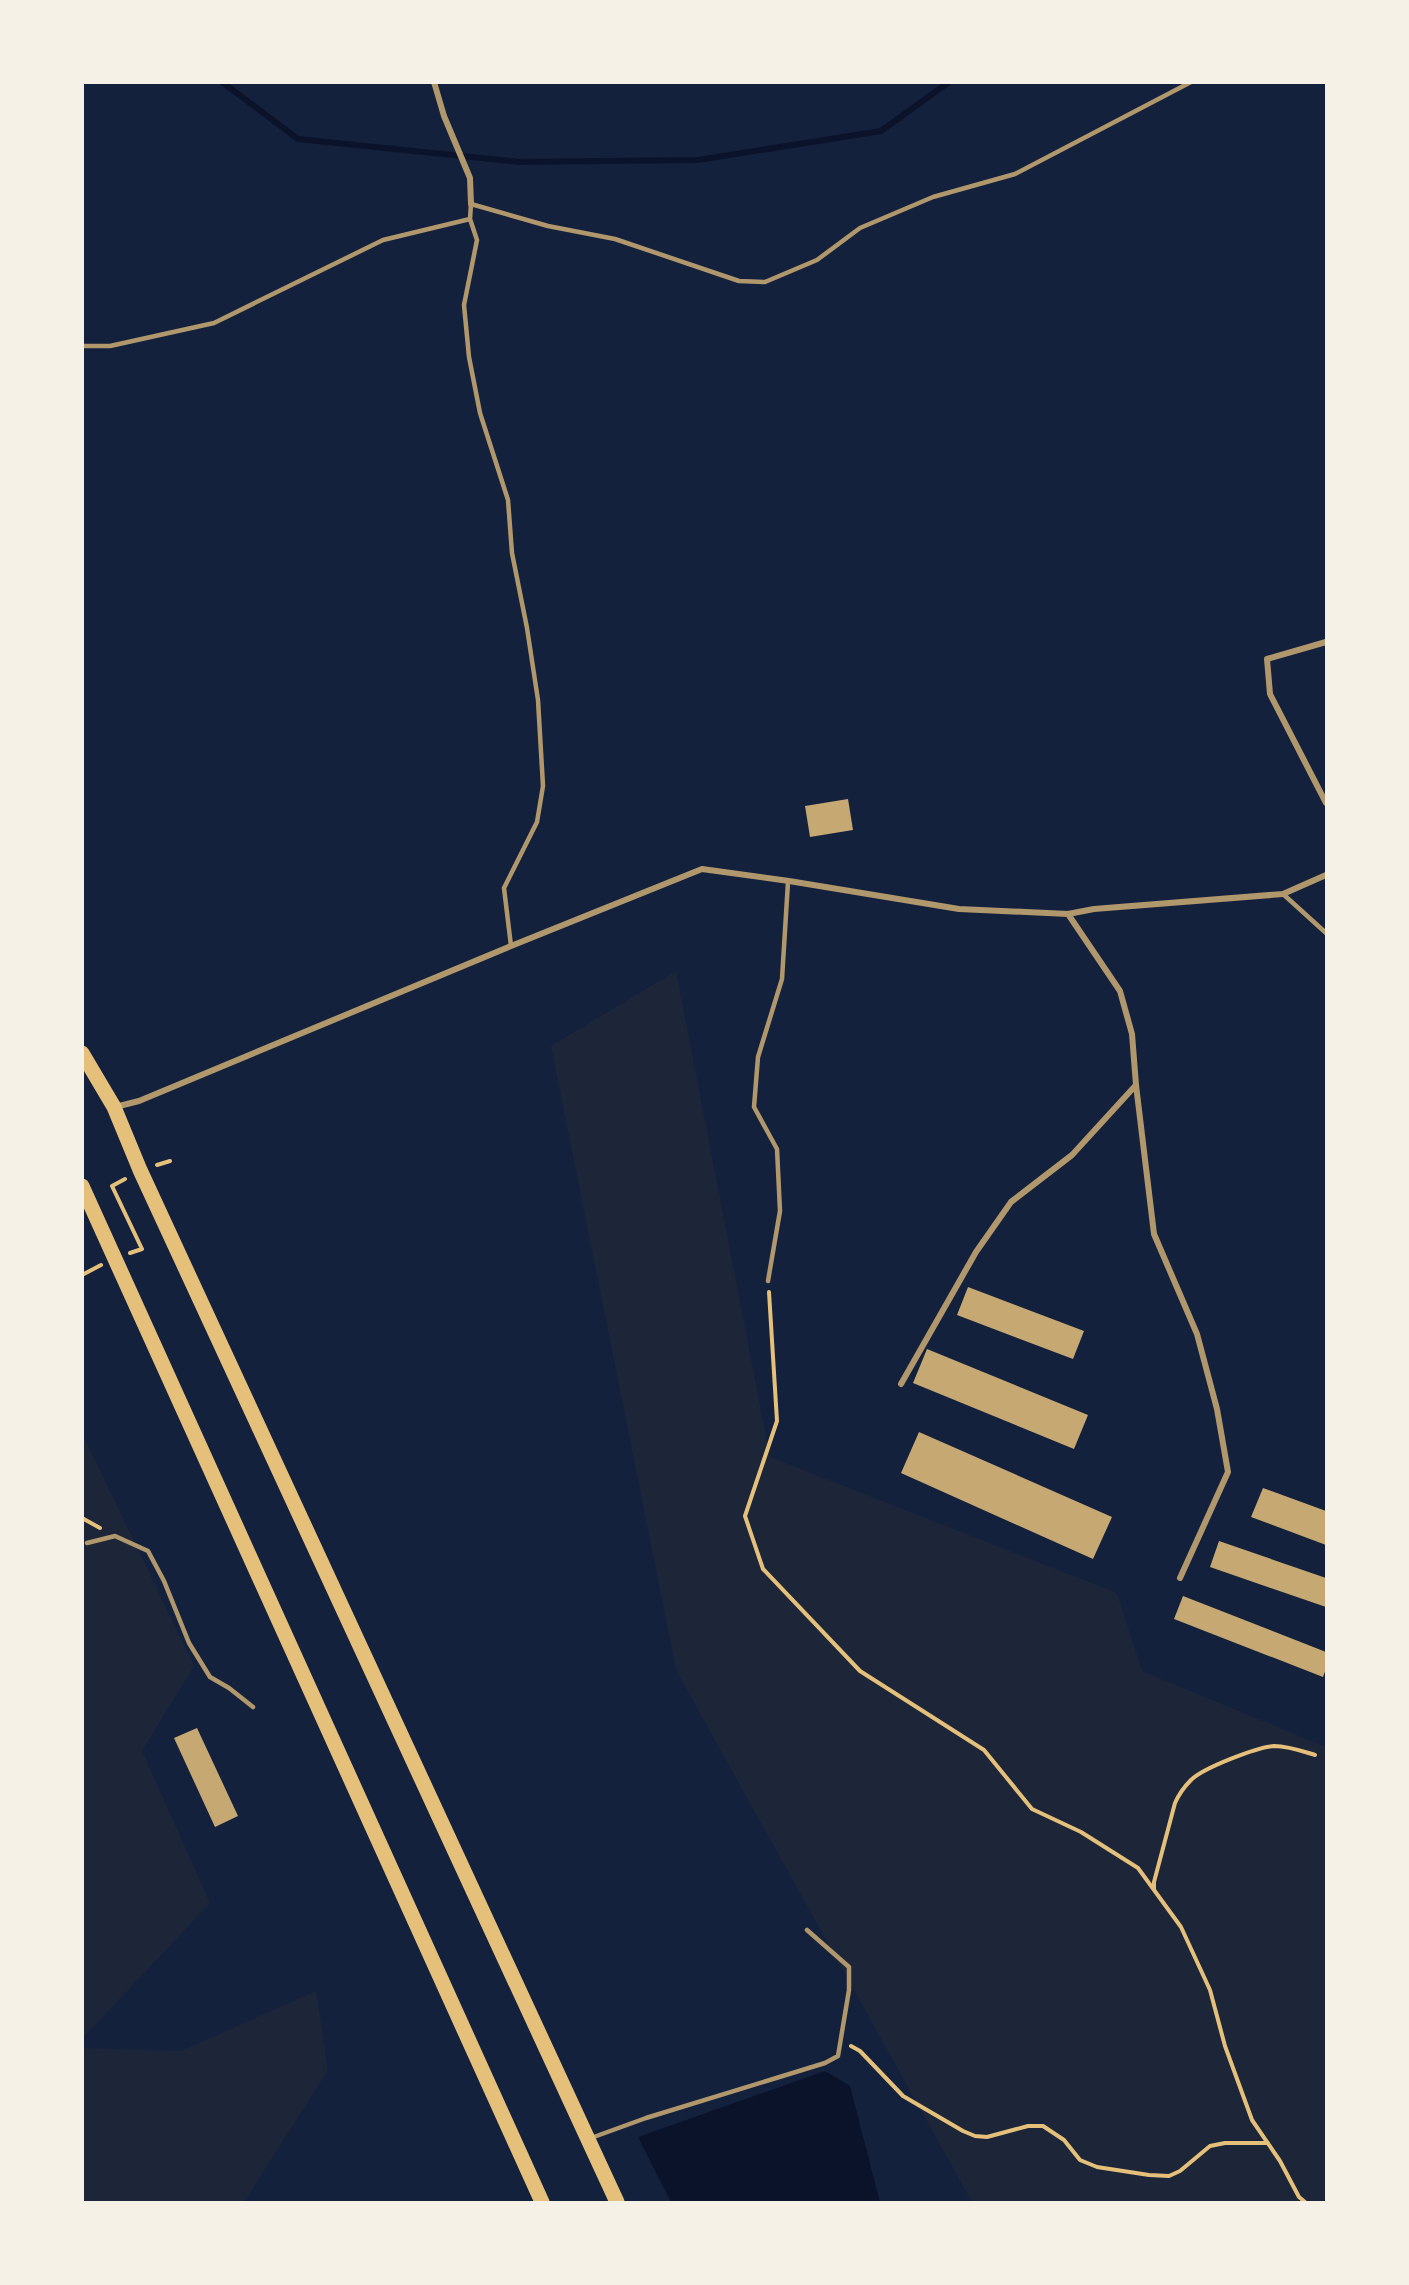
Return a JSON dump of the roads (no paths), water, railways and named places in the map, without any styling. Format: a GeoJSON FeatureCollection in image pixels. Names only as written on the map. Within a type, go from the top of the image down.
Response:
{"type":"FeatureCollection","features":[{"type":"Feature","properties":{"kind":"main road"},"geometry":{"type":"LineString","coordinates":[[82,1053],[114,1107],[140,1170],[617,2202]]}},
{"type":"Feature","properties":{"kind":"main road"},"geometry":{"type":"LineString","coordinates":[[82,1186],[542,2202]]}},
{"type":"Feature","properties":{"kind":"street"},"geometry":{"type":"LineString","coordinates":[[434,82],[444,116],[470,178],[471,204]]}},
{"type":"Feature","properties":{"kind":"street"},"geometry":{"type":"LineString","coordinates":[[1326,642],[1267,660],[1270,694],[1326,802]]}},
{"type":"Feature","properties":{"kind":"street"},"geometry":{"type":"LineString","coordinates":[[114,1107],[139,1101],[702,869],[959,909],[1068,914],[1094,909],[1282,894],[1326,875]]}},
{"type":"Feature","properties":{"kind":"street"},"geometry":{"type":"LineString","coordinates":[[1068,914],[1120,992],[1132,1034],[1154,1234],[1197,1334],[1217,1409],[1228,1472],[1180,1578]]}},
{"type":"Feature","properties":{"kind":"street"},"geometry":{"type":"LineString","coordinates":[[901,1384],[976,1252],[1011,1202],[1072,1155],[1136,1085]]}},
{"type":"Feature","properties":{"kind":"lane"},"geometry":{"type":"LineString","coordinates":[[511,946],[504,888],[537,822],[543,786],[538,700],[512,553],[508,500],[480,413],[470,357],[464,305],[477,240],[470,219],[471,204],[548,226],[615,239],[739,280],[765,282],[818,260],[860,228],[933,197],[1015,174],[1191,82]]}},
{"type":"Feature","properties":{"kind":"lane"},"geometry":{"type":"LineString","coordinates":[[82,346],[110,346],[214,323],[383,240],[470,219]]}},
{"type":"Feature","properties":{"kind":"lane"},"geometry":{"type":"LineString","coordinates":[[768,1281],[780,1211],[777,1149],[754,1107],[758,1057],[782,980],[788,882]]}},
{"type":"Feature","properties":{"kind":"lane"},"geometry":{"type":"LineString","coordinates":[[1282,894],[1326,933]]}},
{"type":"Feature","properties":{"kind":"lane"},"geometry":{"type":"LineString","coordinates":[[87,1543],[115,1536],[148,1551],[164,1581],[189,1643],[210,1677],[229,1688],[253,1707]]}},
{"type":"Feature","properties":{"kind":"lane"},"geometry":{"type":"LineString","coordinates":[[589,2139],[645,2118],[825,2063],[838,2056],[849,1990],[849,1967],[807,1930]]}},
{"type":"Feature","properties":{"kind":"waterway"},"geometry":{"type":"LineString","coordinates":[[222,82],[298,139],[519,162],[698,160],[881,131],[949,82]]}}]}
